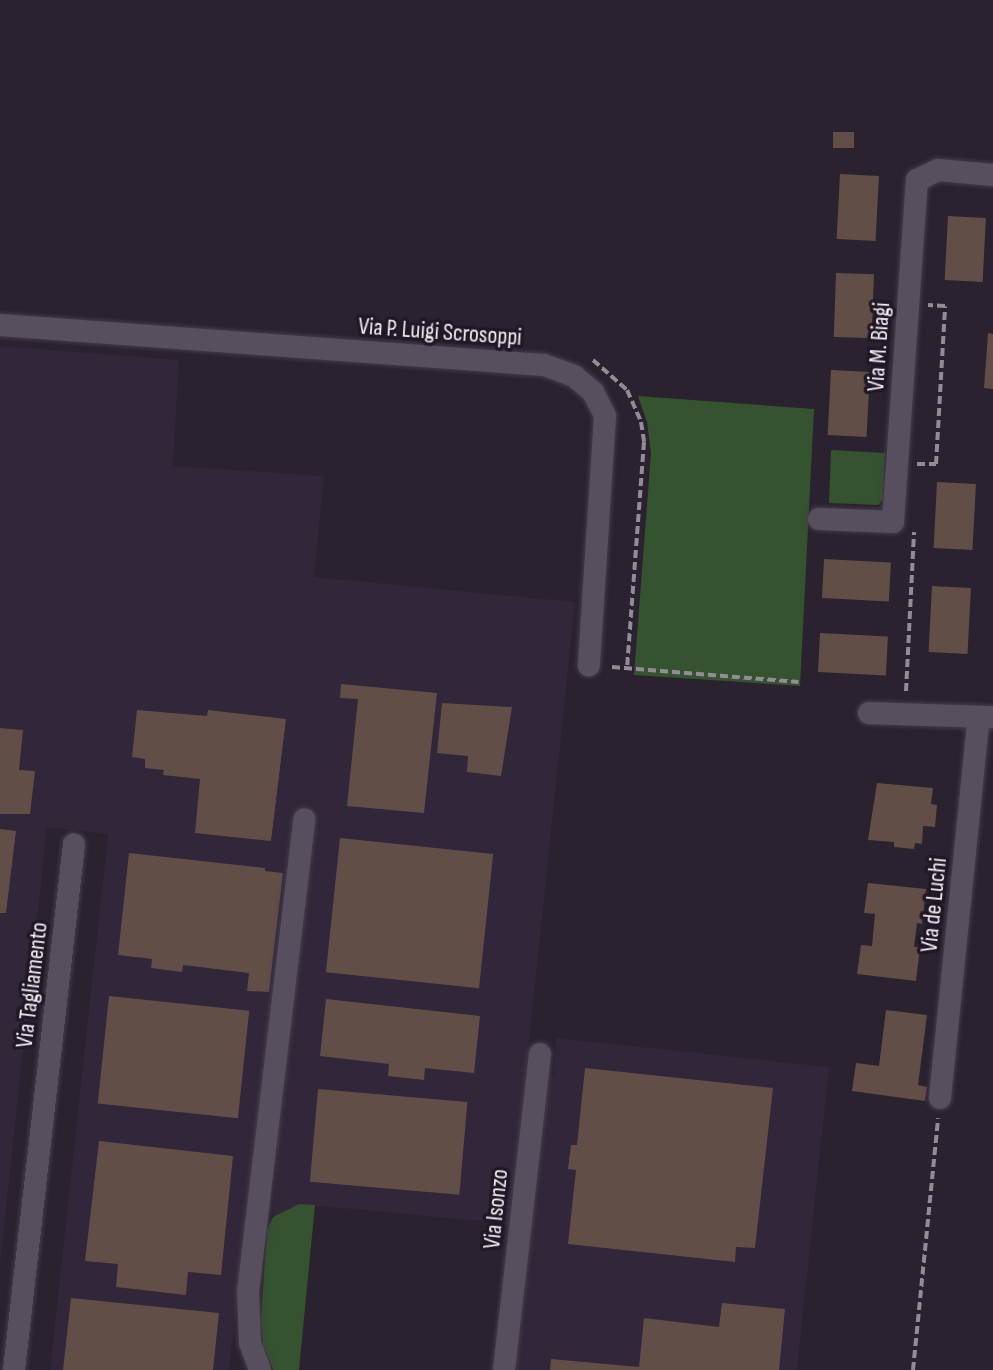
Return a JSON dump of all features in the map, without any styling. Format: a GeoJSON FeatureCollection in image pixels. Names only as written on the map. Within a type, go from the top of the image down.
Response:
{"type":"FeatureCollection","features":[{"type":"Feature","properties":{"kind":"street","name":"Via M. Biagi"},"geometry":{"type":"LineString","coordinates":[[819,519],[893,522],[917,180],[938,170],[993,175]]}},
{"type":"Feature","properties":{"kind":"street","name":"Via P. Luigi Scrosoppi"},"geometry":{"type":"LineString","coordinates":[[0,325],[544,365],[574,376],[593,392],[605,416],[589,665]]}},
{"type":"Feature","properties":{"kind":"street","name":"Via de Luchi"},"geometry":{"type":"LineString","coordinates":[[869,713],[986,717],[940,1098]]}},
{"type":"Feature","properties":{"kind":"street"},"geometry":{"type":"LineString","coordinates":[[260,1370],[250,1343],[248,1292],[304,819]]}},
{"type":"Feature","properties":{"kind":"street","name":"Via Tagliamento"},"geometry":{"type":"LineString","coordinates":[[14,1370],[74,844]]}},
{"type":"Feature","properties":{"kind":"street","name":"Via Isonzo"},"geometry":{"type":"LineString","coordinates":[[504,1370],[540,1054]]}},
{"type":"Feature","properties":{"kind":"path"},"geometry":{"type":"LineString","coordinates":[[916,479],[917,464],[936,464],[945,306],[925,305]]}},
{"type":"Feature","properties":{"kind":"path"},"geometry":{"type":"LineString","coordinates":[[592,359],[627,390],[641,422],[644,442],[627,668]]}},
{"type":"Feature","properties":{"kind":"path"},"geometry":{"type":"LineString","coordinates":[[906,693],[914,525]]}},
{"type":"Feature","properties":{"kind":"path"},"geometry":{"type":"LineString","coordinates":[[589,665],[798,682]]}},
{"type":"Feature","properties":{"kind":"path"},"geometry":{"type":"LineString","coordinates":[[913,1370],[940,1098]]}},
{"type":"Feature","properties":{"kind":"shaded area"},"geometry":{"type":"Polygon","coordinates":[[[0,346],[179,360],[173,466],[324,476],[314,577],[575,602],[508,1244],[508,1227],[502,1223],[299,1204],[273,1217],[283,1066],[312,822],[292,820],[229,1370],[50,1370],[108,834],[47,827],[0,1265],[0,346]]]}},
{"type":"Feature","properties":{"kind":"shaded area"},"geometry":{"type":"Polygon","coordinates":[[[556,1038],[829,1067],[797,1370],[516,1370],[547,1079],[554,1075],[556,1038]]]}},
{"type":"Feature","properties":{"kind":"green space"},"geometry":{"type":"Polygon","coordinates":[[[638,396],[814,409],[800,686],[634,675],[651,453],[647,422],[638,396]]]}},
{"type":"Feature","properties":{"kind":"green space"},"geometry":{"type":"Polygon","coordinates":[[[831,450],[885,453],[883,500],[878,505],[829,503],[831,450]]]}},
{"type":"Feature","properties":{"kind":"green space"},"geometry":{"type":"Polygon","coordinates":[[[299,1204],[315,1205],[299,1370],[273,1370],[263,1345],[261,1319],[267,1231],[273,1217],[299,1204]]]}},
{"type":"Feature","properties":{"kind":"building"},"geometry":{"type":"Polygon","coordinates":[[[833,132],[854,132],[854,148],[833,148],[833,132]]]}},
{"type":"Feature","properties":{"kind":"building"},"geometry":{"type":"Polygon","coordinates":[[[840,174],[879,176],[876,241],[837,239],[840,174]]]}},
{"type":"Feature","properties":{"kind":"building"},"geometry":{"type":"Polygon","coordinates":[[[948,216],[986,218],[983,282],[945,280],[948,216]]]}},
{"type":"Feature","properties":{"kind":"building"},"geometry":{"type":"Polygon","coordinates":[[[836,273],[874,274],[872,338],[834,337],[836,273]]]}},
{"type":"Feature","properties":{"kind":"building"},"geometry":{"type":"Polygon","coordinates":[[[988,333],[993,334],[993,389],[984,388],[988,333]]]}},
{"type":"Feature","properties":{"kind":"building"},"geometry":{"type":"Polygon","coordinates":[[[831,370],[870,372],[867,437],[828,435],[831,370]]]}},
{"type":"Feature","properties":{"kind":"building"},"geometry":{"type":"Polygon","coordinates":[[[937,482],[976,484],[972,550],[934,548],[937,482]]]}},
{"type":"Feature","properties":{"kind":"building"},"geometry":{"type":"Polygon","coordinates":[[[824,559],[891,563],[889,601],[822,598],[824,559]]]}},
{"type":"Feature","properties":{"kind":"building"},"geometry":{"type":"Polygon","coordinates":[[[932,586],[971,588],[967,654],[929,652],[932,586]]]}},
{"type":"Feature","properties":{"kind":"building"},"geometry":{"type":"Polygon","coordinates":[[[820,633],[888,637],[886,676],[818,672],[820,633]]]}},
{"type":"Feature","properties":{"kind":"building"},"geometry":{"type":"Polygon","coordinates":[[[341,684],[437,693],[424,813],[347,806],[358,699],[340,698],[341,684]]]}},
{"type":"Feature","properties":{"kind":"building"},"geometry":{"type":"Polygon","coordinates":[[[442,703],[512,707],[501,776],[467,772],[468,756],[437,753],[442,703]]]}},
{"type":"Feature","properties":{"kind":"building"},"geometry":{"type":"Polygon","coordinates":[[[137,710],[207,716],[208,710],[286,719],[271,841],[195,833],[200,779],[163,775],[164,770],[145,768],[145,759],[132,757],[137,710]]]}},
{"type":"Feature","properties":{"kind":"building"},"geometry":{"type":"Polygon","coordinates":[[[0,728],[23,730],[19,770],[35,771],[30,814],[0,814],[0,728]]]}},
{"type":"Feature","properties":{"kind":"building"},"geometry":{"type":"Polygon","coordinates":[[[877,783],[933,788],[931,804],[937,805],[935,827],[923,826],[922,844],[915,843],[914,849],[894,847],[894,842],[868,840],[877,783]]]}},
{"type":"Feature","properties":{"kind":"building"},"geometry":{"type":"Polygon","coordinates":[[[0,829],[16,831],[6,913],[0,913],[0,829]]]}},
{"type":"Feature","properties":{"kind":"building"},"geometry":{"type":"Polygon","coordinates":[[[340,838],[493,854],[479,988],[326,972],[340,838]]]}},
{"type":"Feature","properties":{"kind":"building"},"geometry":{"type":"Polygon","coordinates":[[[129,853],[265,868],[265,871],[283,873],[269,992],[247,991],[249,973],[183,965],[182,972],[151,968],[152,959],[118,955],[129,853]]]}},
{"type":"Feature","properties":{"kind":"building"},"geometry":{"type":"Polygon","coordinates":[[[868,883],[926,889],[922,924],[917,923],[914,947],[920,947],[916,981],[857,974],[861,945],[872,946],[875,914],[864,913],[868,883]]]}},
{"type":"Feature","properties":{"kind":"building"},"geometry":{"type":"Polygon","coordinates":[[[109,996],[249,1011],[238,1118],[98,1103],[109,996]]]}},
{"type":"Feature","properties":{"kind":"building"},"geometry":{"type":"Polygon","coordinates":[[[326,999],[480,1016],[474,1073],[425,1068],[424,1080],[388,1076],[389,1064],[320,1056],[326,999]]]}},
{"type":"Feature","properties":{"kind":"building"},"geometry":{"type":"Polygon","coordinates":[[[886,1010],[927,1015],[918,1085],[927,1087],[925,1101],[852,1091],[856,1063],[879,1066],[886,1010]]]}},
{"type":"Feature","properties":{"kind":"building"},"geometry":{"type":"Polygon","coordinates":[[[585,1068],[773,1088],[755,1248],[736,1247],[735,1262],[568,1244],[576,1170],[568,1169],[571,1145],[577,1145],[585,1068]]]}},
{"type":"Feature","properties":{"kind":"building"},"geometry":{"type":"Polygon","coordinates":[[[318,1089],[467,1102],[459,1195],[310,1182],[318,1089]]]}},
{"type":"Feature","properties":{"kind":"building"},"geometry":{"type":"Polygon","coordinates":[[[99,1141],[233,1156],[221,1275],[188,1272],[186,1295],[116,1287],[118,1264],[85,1261],[99,1141]]]}},
{"type":"Feature","properties":{"kind":"building"},"geometry":{"type":"Polygon","coordinates":[[[71,1298],[219,1313],[213,1370],[63,1370],[71,1298]]]}},
{"type":"Feature","properties":{"kind":"building"},"geometry":{"type":"Polygon","coordinates":[[[722,1303],[785,1309],[779,1370],[550,1370],[551,1359],[639,1367],[644,1318],[719,1327],[722,1303]]]}}]}
